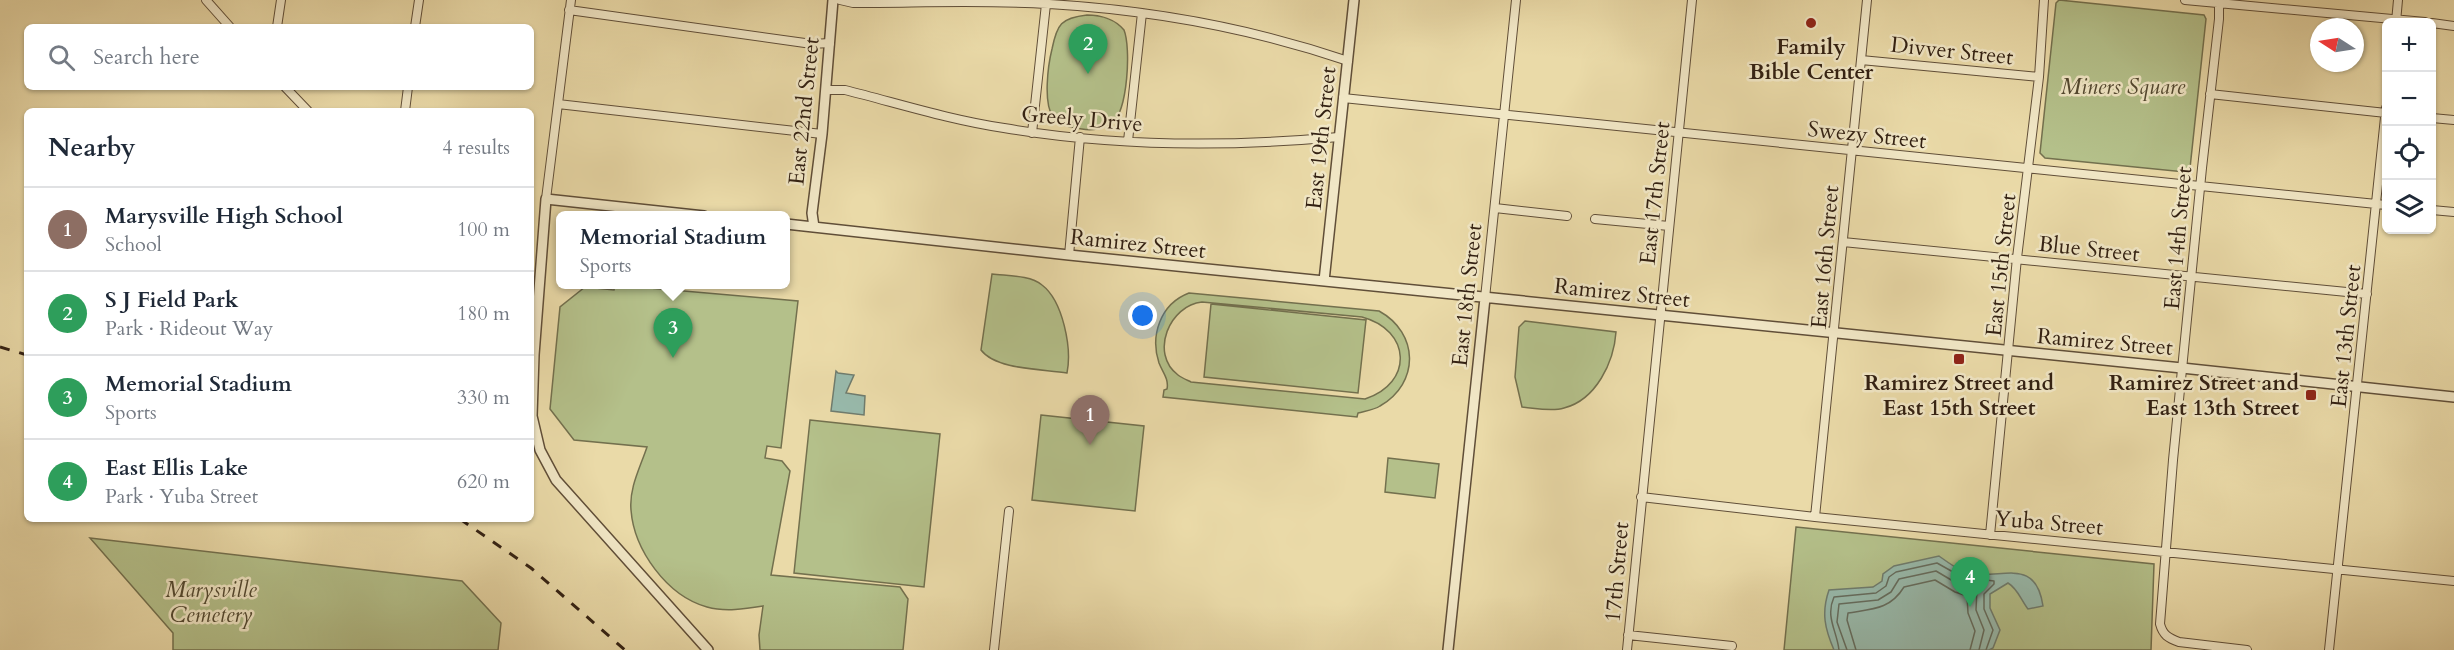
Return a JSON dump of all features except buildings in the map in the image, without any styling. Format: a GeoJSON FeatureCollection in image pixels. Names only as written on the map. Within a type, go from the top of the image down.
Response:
{"type":"FeatureCollection","features":[{"type":"Feature","properties":{"kind":"street"},"geometry":{"type":"LineString","coordinates":[[206,0],[227,24]]}},
{"type":"Feature","properties":{"kind":"street"},"geometry":{"type":"LineString","coordinates":[[277,24],[280,0]]}},
{"type":"Feature","properties":{"kind":"street"},"geometry":{"type":"LineString","coordinates":[[416,24],[419,0]]}},
{"type":"Feature","properties":{"kind":"street"},"geometry":{"type":"LineString","coordinates":[[534,331],[546,199],[571,0]]}},
{"type":"Feature","properties":{"kind":"street","name":"East 22nd Street"},"geometry":{"type":"LineString","coordinates":[[814,227],[812,213],[822,134],[833,0]]}},
{"type":"Feature","properties":{"kind":"street"},"geometry":{"type":"LineString","coordinates":[[840,0],[853,3],[1094,3],[1240,29],[1348,62]]}},
{"type":"Feature","properties":{"kind":"street","name":"East 19th Street"},"geometry":{"type":"LineString","coordinates":[[1324,281],[1354,0]]}},
{"type":"Feature","properties":{"kind":"street","name":"East 18th Street"},"geometry":{"type":"LineString","coordinates":[[1448,650],[1516,0]]}},
{"type":"Feature","properties":{"kind":"street","name":"East 17th Street"},"geometry":{"type":"LineString","coordinates":[[1641,497],[1692,0]]}},
{"type":"Feature","properties":{"kind":"street","name":"East 16th Street"},"geometry":{"type":"LineString","coordinates":[[1815,517],[1867,0]]}},
{"type":"Feature","properties":{"kind":"street","name":"East 15th Street"},"geometry":{"type":"LineString","coordinates":[[1990,535],[2017,258],[2039,77],[2044,0]]}},
{"type":"Feature","properties":{"kind":"street"},"geometry":{"type":"LineString","coordinates":[[2185,0],[2382,19]]}},
{"type":"Feature","properties":{"kind":"street"},"geometry":{"type":"LineString","coordinates":[[2396,18],[2398,0]]}},
{"type":"Feature","properties":{"kind":"street","name":"East 14th Street"},"geometry":{"type":"LineString","coordinates":[[2219,2],[2164,551],[2160,613],[2162,633],[2170,639],[2247,650]]}},
{"type":"Feature","properties":{"kind":"street"},"geometry":{"type":"LineString","coordinates":[[1032,133],[1047,4]]}},
{"type":"Feature","properties":{"kind":"street"},"geometry":{"type":"LineString","coordinates":[[569,10],[812,44],[830,43]]}},
{"type":"Feature","properties":{"kind":"street"},"geometry":{"type":"LineString","coordinates":[[1128,141],[1142,13]]}},
{"type":"Feature","properties":{"kind":"street"},"geometry":{"type":"LineString","coordinates":[[2436,24],[2454,26]]}},
{"type":"Feature","properties":{"kind":"street","name":"Divver Street"},"geometry":{"type":"LineString","coordinates":[[1861,60],[2039,77]]}},
{"type":"Feature","properties":{"kind":"street"},"geometry":{"type":"LineString","coordinates":[[288,90],[305,108]]}},
{"type":"Feature","properties":{"kind":"street"},"geometry":{"type":"LineString","coordinates":[[405,108],[408,90]]}},
{"type":"Feature","properties":{"kind":"street","name":"Greely Drive"},"geometry":{"type":"LineString","coordinates":[[826,90],[844,90],[1001,128],[1032,133],[1128,141],[1248,144],[1339,137]]}},
{"type":"Feature","properties":{"kind":"street"},"geometry":{"type":"LineString","coordinates":[[2210,94],[2382,113]]}},
{"type":"Feature","properties":{"kind":"street","name":"Swezy Street"},"geometry":{"type":"LineString","coordinates":[[1343,98],[2382,205]]}},
{"type":"Feature","properties":{"kind":"street"},"geometry":{"type":"LineString","coordinates":[[558,104],[822,134]]}},
{"type":"Feature","properties":{"kind":"street"},"geometry":{"type":"LineString","coordinates":[[2436,118],[2454,120]]}},
{"type":"Feature","properties":{"kind":"street","name":"East 13th Street"},"geometry":{"type":"LineString","coordinates":[[2329,650],[2385,126]]}},
{"type":"Feature","properties":{"kind":"street"},"geometry":{"type":"LineString","coordinates":[[1069,255],[1080,137]]}},
{"type":"Feature","properties":{"kind":"street"},"geometry":{"type":"LineString","coordinates":[[546,199],[658,211]]}},
{"type":"Feature","properties":{"kind":"street"},"geometry":{"type":"LineString","coordinates":[[1495,208],[1567,216]]}},
{"type":"Feature","properties":{"kind":"street"},"geometry":{"type":"LineString","coordinates":[[2436,210],[2454,212]]}},
{"type":"Feature","properties":{"kind":"street"},"geometry":{"type":"LineString","coordinates":[[1595,219],[1669,226]]}},
{"type":"Feature","properties":{"kind":"street","name":"Ramirez Street"},"geometry":{"type":"LineString","coordinates":[[790,224],[2454,397]]}},
{"type":"Feature","properties":{"kind":"street","name":"Blue Street"},"geometry":{"type":"LineString","coordinates":[[1842,242],[2367,294]]}},
{"type":"Feature","properties":{"kind":"street"},"geometry":{"type":"LineString","coordinates":[[534,424],[540,450],[556,480],[708,650]]}},
{"type":"Feature","properties":{"kind":"street","name":"Yuba Street"},"geometry":{"type":"LineString","coordinates":[[1641,497],[1990,535],[2454,580]]}},
{"type":"Feature","properties":{"kind":"street","name":"17th Street"},"geometry":{"type":"LineString","coordinates":[[1627,650],[1641,497]]}},
{"type":"Feature","properties":{"kind":"street"},"geometry":{"type":"LineString","coordinates":[[994,650],[1009,511]]}},
{"type":"Feature","properties":{"kind":"street"},"geometry":{"type":"LineString","coordinates":[[1628,634],[1732,646]]}},
{"type":"Feature","properties":{"kind":"green space","name":"Miners Square"},"geometry":{"type":"Polygon","coordinates":[[[2059,0],[2204,15],[2206,19],[2190,168],[2185,172],[2045,158],[2040,153],[2056,3],[2059,0]]]}},
{"type":"Feature","properties":{"kind":"green space"},"geometry":{"type":"Polygon","coordinates":[[[1087,15],[1107,18],[1120,26],[1124,30],[1127,50],[1127,78],[1122,106],[1112,123],[1106,127],[1090,130],[1070,127],[1056,120],[1050,111],[1047,94],[1050,56],[1058,28],[1066,20],[1087,15]]]}},
{"type":"Feature","properties":{"kind":"green space"},"geometry":{"type":"Polygon","coordinates":[[[992,274],[1031,279],[1049,292],[1060,313],[1067,338],[1067,373],[1008,365],[988,357],[981,350],[992,274]]]}},
{"type":"Feature","properties":{"kind":"green space"},"geometry":{"type":"Polygon","coordinates":[[[582,289],[661,289],[798,301],[781,448],[767,446],[765,458],[782,461],[790,471],[771,575],[900,587],[908,599],[903,650],[760,650],[759,635],[763,606],[728,610],[707,607],[679,593],[655,569],[639,540],[633,525],[631,510],[633,486],[647,447],[574,440],[550,409],[560,307],[582,289]]]}},
{"type":"Feature","properties":{"kind":"green space"},"geometry":{"type":"Polygon","coordinates":[[[1189,293],[1379,311],[1392,320],[1402,332],[1410,358],[1408,372],[1402,385],[1393,396],[1378,407],[1358,413],[1357,417],[1163,397],[1164,390],[1167,389],[1167,382],[1157,353],[1157,332],[1164,313],[1179,298],[1189,293]],[[1202,302],[1191,305],[1173,321],[1164,343],[1165,355],[1169,366],[1178,375],[1191,382],[1365,399],[1381,391],[1392,381],[1399,369],[1400,357],[1397,344],[1390,333],[1378,324],[1362,317],[1202,302]]]}},
{"type":"Feature","properties":{"kind":"green space"},"geometry":{"type":"Polygon","coordinates":[[[1211,304],[1366,320],[1358,393],[1204,377],[1211,304]]]}},
{"type":"Feature","properties":{"kind":"green space"},"geometry":{"type":"Polygon","coordinates":[[[1525,321],[1616,332],[1612,355],[1601,378],[1585,397],[1575,404],[1548,410],[1522,407],[1515,377],[1519,327],[1525,321]]]}},
{"type":"Feature","properties":{"kind":"green space"},"geometry":{"type":"Polygon","coordinates":[[[1041,415],[1144,426],[1135,511],[1032,500],[1041,415]]]}},
{"type":"Feature","properties":{"kind":"green space"},"geometry":{"type":"Polygon","coordinates":[[[810,420],[940,434],[924,587],[794,573],[810,420]]]}},
{"type":"Feature","properties":{"kind":"green space"},"geometry":{"type":"Polygon","coordinates":[[[1388,458],[1439,464],[1435,498],[1385,492],[1388,458]]]}},
{"type":"Feature","properties":{"kind":"green space"},"geometry":{"type":"Polygon","coordinates":[[[1796,527],[2154,564],[2151,650],[1784,650],[1796,527]]]}},
{"type":"Feature","properties":{"kind":"green space","name":"Marysville Cemetery"},"geometry":{"type":"Polygon","coordinates":[[[90,538],[462,581],[501,623],[498,650],[173,650],[173,633],[90,538]]]}},
{"type":"Feature","properties":{"kind":"water"},"geometry":{"type":"Polygon","coordinates":[[[836,371],[854,375],[846,393],[865,396],[864,415],[831,411],[836,371]]]}},
{"type":"Feature","properties":{"kind":"water"},"geometry":{"type":"Polygon","coordinates":[[[1939,556],[1960,570],[1976,574],[2023,575],[2032,580],[2039,590],[2043,606],[2028,609],[2017,591],[2008,583],[1990,594],[1990,608],[2000,630],[1993,648],[1989,650],[1834,650],[1825,621],[1825,606],[1829,590],[1873,587],[1882,581],[1883,574],[1894,566],[1939,556]]]}},
{"type":"Feature","properties":{"kind":"railway"},"geometry":{"type":"LineString","coordinates":[[0,347],[24,354]]}},
{"type":"Feature","properties":{"kind":"railway"},"geometry":{"type":"LineString","coordinates":[[464,522],[531,568],[625,650]]}},
{"type":"Feature","properties":{"kind":"place","name":"Family Bible Center"},"geometry":{"type":"Point","coordinates":[1811,23]}},
{"type":"Feature","properties":{"kind":"place","name":"S J Field Park"},"geometry":{"type":"Point","coordinates":[1088,74]}},
{"type":"Feature","properties":{"kind":"place","name":"Memorial Stadium"},"geometry":{"type":"Point","coordinates":[673,358]}},
{"type":"Feature","properties":{"kind":"place","name":"Ramirez Street and East 15th Street"},"geometry":{"type":"Point","coordinates":[1959,359]}},
{"type":"Feature","properties":{"kind":"place","name":"Ramirez Street and East 13th Street"},"geometry":{"type":"Point","coordinates":[2311,395]}},
{"type":"Feature","properties":{"kind":"place","name":"Marysville High School"},"geometry":{"type":"Point","coordinates":[1090,445]}},
{"type":"Feature","properties":{"kind":"place","name":"East Ellis Lake"},"geometry":{"type":"Point","coordinates":[1970,607]}}]}
